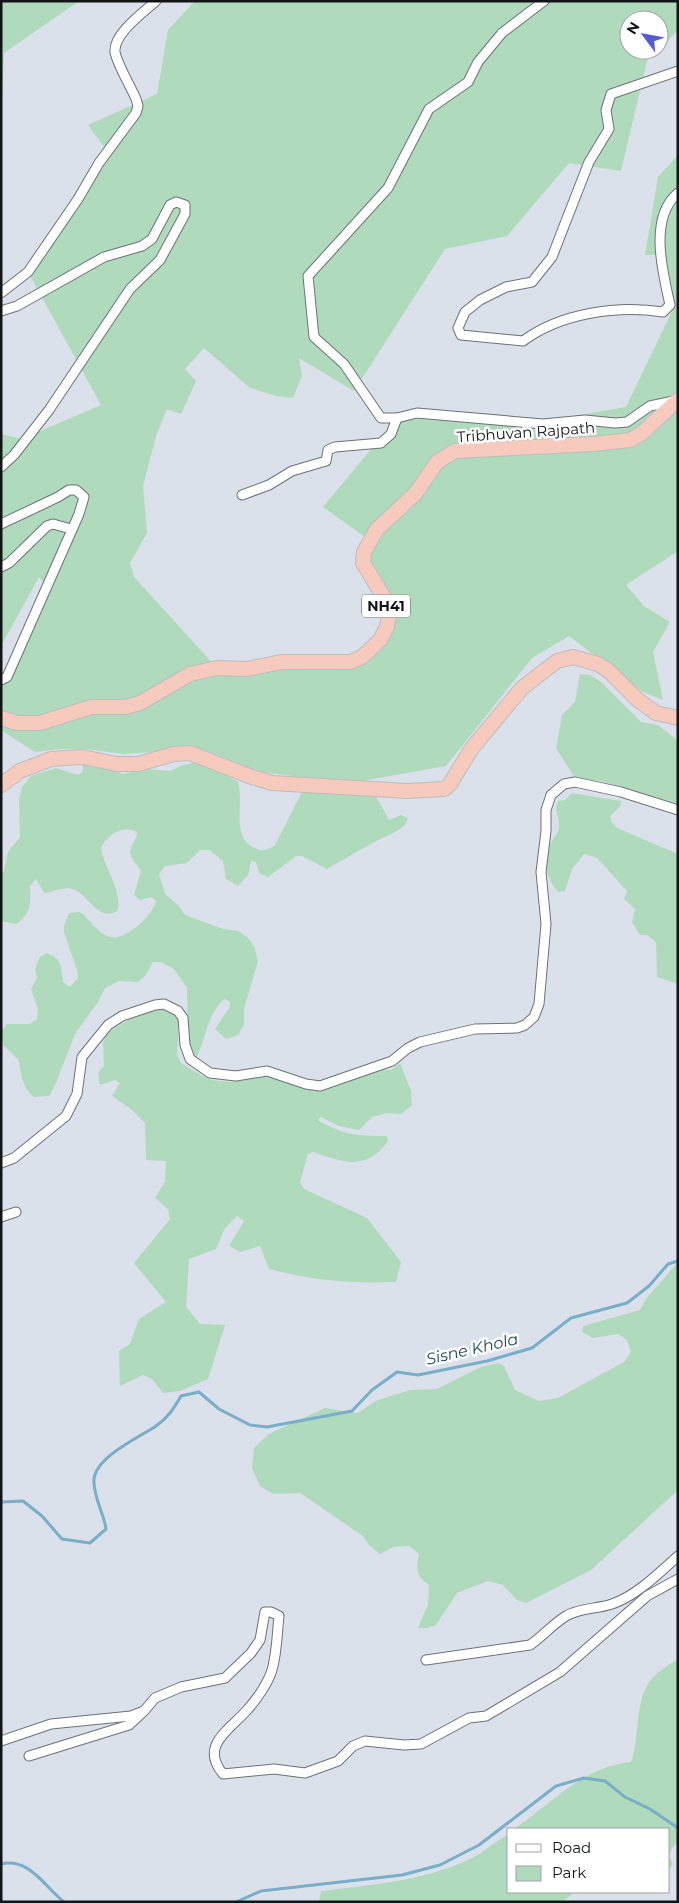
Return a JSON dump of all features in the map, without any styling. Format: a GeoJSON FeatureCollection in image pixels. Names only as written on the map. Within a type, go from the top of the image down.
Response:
{"type":"FeatureCollection","features":[{"type":"Feature","properties":{"kind":"highway","name":"Tribhuvan Rajpath"},"geometry":{"type":"LineString","coordinates":[[1,718],[17,723],[40,723],[90,707],[126,708],[140,703],[190,674],[217,668],[247,669],[280,662],[350,662],[362,658],[380,640],[387,627],[388,614],[385,599],[363,563],[364,552],[377,529],[415,494],[437,462],[455,451],[630,440],[641,434],[678,400]]}},
{"type":"Feature","properties":{"kind":"highway"},"geometry":{"type":"LineString","coordinates":[[1,785],[20,771],[51,759],[82,757],[117,764],[138,764],[174,754],[190,752],[249,776],[272,783],[408,791],[444,789],[450,784],[472,748],[522,688],[557,660],[573,658],[598,664],[610,672],[638,700],[656,713],[678,718]]}},
{"type":"Feature","properties":{"kind":"street"},"geometry":{"type":"LineString","coordinates":[[1,294],[28,272],[78,199],[99,163],[136,113],[138,106],[136,99],[115,52],[117,41],[125,29],[156,1]]}},
{"type":"Feature","properties":{"kind":"street"},"geometry":{"type":"LineString","coordinates":[[544,1],[502,33],[478,62],[468,82],[429,109],[388,188],[308,276],[314,337],[344,364],[380,418],[397,418],[417,413],[543,424],[585,420],[615,423],[627,422],[650,406],[678,400]]}},
{"type":"Feature","properties":{"kind":"street"},"geometry":{"type":"LineString","coordinates":[[678,71],[611,94],[606,110],[609,129],[589,162],[552,257],[532,282],[506,288],[480,300],[465,312],[458,328],[461,335],[523,340],[541,328],[589,314],[640,309],[663,312],[670,305],[659,235],[667,210],[678,193]]}},
{"type":"Feature","properties":{"kind":"street"},"geometry":{"type":"LineString","coordinates":[[1,311],[17,306],[104,257],[142,246],[152,239],[170,205],[176,202],[185,205],[184,214],[160,260],[130,289],[54,403],[14,455],[1,467]]}},
{"type":"Feature","properties":{"kind":"street"},"geometry":{"type":"LineString","coordinates":[[242,495],[269,485],[292,471],[326,461],[328,450],[335,447],[381,443],[391,434],[397,418]]}},
{"type":"Feature","properties":{"kind":"street"},"geometry":{"type":"LineString","coordinates":[[1,524],[58,497],[68,490],[76,490],[84,497],[7,677],[1,680]]}},
{"type":"Feature","properties":{"kind":"street"},"geometry":{"type":"LineString","coordinates":[[1,567],[9,563],[47,526],[53,524],[71,529]]}},
{"type":"Feature","properties":{"kind":"street"},"geometry":{"type":"LineString","coordinates":[[1,1163],[14,1158],[66,1116],[77,1094],[82,1056],[108,1025],[122,1016],[148,1006],[164,1004],[178,1011],[183,1018],[185,1045],[190,1059],[210,1073],[236,1076],[267,1071],[306,1084],[320,1086],[392,1061],[408,1048],[429,1040],[475,1029],[516,1028],[525,1025],[534,1017],[539,1004],[546,924],[541,872],[546,831],[546,810],[552,795],[564,784],[575,782],[621,792],[678,810]]}},
{"type":"Feature","properties":{"kind":"street"},"geometry":{"type":"LineString","coordinates":[[1,1217],[16,1212]]}},
{"type":"Feature","properties":{"kind":"street"},"geometry":{"type":"LineString","coordinates":[[426,1660],[530,1645],[544,1636],[566,1616],[614,1603],[639,1588],[678,1556]]}},
{"type":"Feature","properties":{"kind":"street"},"geometry":{"type":"LineString","coordinates":[[29,1756],[129,1725],[155,1698],[182,1687],[225,1678],[251,1654],[263,1631],[265,1612],[271,1612],[279,1616],[272,1671],[248,1709],[221,1736],[214,1754],[217,1767],[223,1774],[274,1769],[305,1773],[338,1761],[353,1746],[365,1741],[404,1745],[421,1744],[469,1718],[486,1716],[494,1712],[560,1672],[648,1596],[678,1579]]}},
{"type":"Feature","properties":{"kind":"street"},"geometry":{"type":"LineString","coordinates":[[639,1588],[641,1594],[648,1596]]}},
{"type":"Feature","properties":{"kind":"street"},"geometry":{"type":"LineString","coordinates":[[1,1741],[51,1724],[109,1720],[144,1711]]}},
{"type":"Feature","properties":{"kind":"green space"},"geometry":{"type":"Polygon","coordinates":[[[1,1],[79,1],[4,53],[1,122],[1,1]]]}},
{"type":"Feature","properties":{"kind":"green space"},"geometry":{"type":"Polygon","coordinates":[[[195,1],[678,1],[678,30],[669,39],[669,10],[619,10],[619,60],[648,60],[621,171],[569,163],[507,236],[445,249],[354,391],[299,358],[302,376],[293,398],[276,396],[250,388],[204,348],[185,369],[196,381],[181,414],[167,409],[156,436],[143,486],[147,533],[130,563],[134,577],[217,668],[362,657],[388,613],[363,563],[369,540],[323,507],[397,418],[534,423],[626,407],[674,307],[666,255],[645,255],[658,177],[678,155],[678,551],[626,585],[644,606],[670,622],[653,652],[663,700],[643,692],[569,636],[532,658],[446,766],[367,780],[389,820],[401,815],[408,818],[405,825],[397,831],[327,869],[302,856],[296,856],[268,877],[259,873],[256,862],[251,861],[248,875],[238,886],[226,879],[223,861],[209,850],[200,850],[187,863],[165,866],[159,874],[165,894],[179,906],[185,915],[223,929],[238,931],[247,937],[254,946],[258,961],[244,1009],[244,1025],[238,1035],[226,1039],[215,1029],[230,1007],[230,1002],[225,999],[214,1011],[196,1058],[191,1056],[188,1045],[187,988],[174,969],[161,962],[153,962],[145,976],[138,982],[119,981],[105,988],[98,1002],[75,1034],[49,1096],[34,1097],[24,1084],[18,1059],[3,1045],[1,1032],[7,1024],[30,1024],[37,1019],[38,1009],[31,989],[37,978],[35,969],[40,957],[47,953],[56,958],[60,964],[63,982],[70,987],[78,978],[78,973],[64,932],[64,926],[69,913],[80,912],[102,933],[110,937],[116,937],[124,935],[138,926],[150,913],[156,901],[152,897],[140,900],[134,895],[141,871],[130,853],[137,832],[126,829],[111,835],[101,848],[116,889],[118,897],[117,911],[111,914],[99,911],[80,893],[71,889],[63,888],[44,893],[36,879],[30,886],[30,903],[25,916],[16,924],[1,921],[1,874],[4,871],[8,852],[20,837],[19,800],[22,787],[31,776],[56,768],[78,775],[82,773],[83,768],[81,760],[113,768],[122,774],[148,769],[170,771],[183,765],[200,761],[238,782],[243,837],[248,844],[259,850],[268,849],[275,845],[309,778],[259,772],[205,750],[178,747],[165,751],[124,754],[85,749],[35,752],[1,730],[1,687],[13,675],[47,587],[39,577],[1,646],[1,434],[22,439],[101,405],[28,272],[107,151],[88,125],[157,94],[168,30],[195,1]]]}},
{"type":"Feature","properties":{"kind":"green space"},"geometry":{"type":"Polygon","coordinates":[[[580,674],[590,675],[601,682],[641,722],[658,725],[678,741],[678,804],[601,781],[575,778],[556,748],[562,715],[575,702],[580,674]]]}},
{"type":"Feature","properties":{"kind":"green space"},"geometry":{"type":"Polygon","coordinates":[[[572,793],[621,801],[620,807],[610,816],[611,821],[617,828],[678,854],[678,984],[657,977],[656,942],[647,935],[640,935],[632,922],[635,909],[624,899],[627,891],[597,858],[584,854],[572,869],[565,891],[558,892],[548,876],[546,864],[548,852],[559,828],[558,801],[565,800],[572,793]]]}},
{"type":"Feature","properties":{"kind":"green space"},"geometry":{"type":"Polygon","coordinates":[[[159,1007],[169,1009],[179,1020],[177,1055],[181,1063],[211,1080],[230,1082],[268,1076],[281,1077],[320,1092],[381,1069],[391,1070],[400,1063],[411,1091],[412,1105],[401,1114],[387,1113],[372,1117],[359,1130],[339,1126],[321,1117],[318,1120],[343,1132],[367,1136],[387,1136],[388,1141],[380,1151],[363,1161],[344,1161],[313,1152],[308,1154],[300,1182],[304,1189],[367,1218],[401,1262],[396,1282],[332,1280],[300,1276],[269,1269],[260,1246],[240,1252],[229,1246],[244,1221],[237,1216],[225,1228],[216,1249],[189,1259],[186,1307],[200,1324],[225,1325],[208,1379],[180,1391],[163,1393],[152,1379],[143,1375],[120,1386],[119,1351],[130,1344],[139,1319],[166,1302],[134,1263],[170,1219],[168,1209],[155,1198],[165,1182],[166,1161],[146,1160],[145,1123],[131,1109],[112,1096],[120,1083],[115,1080],[100,1085],[98,1072],[104,1066],[103,1043],[106,1034],[128,1020],[159,1007]]]}},
{"type":"Feature","properties":{"kind":"green space"},"geometry":{"type":"Polygon","coordinates":[[[678,1262],[678,1490],[591,1570],[526,1603],[517,1600],[503,1585],[488,1581],[457,1593],[436,1625],[418,1628],[428,1604],[429,1585],[419,1575],[417,1564],[419,1554],[409,1546],[393,1547],[380,1554],[368,1544],[363,1536],[300,1493],[273,1494],[260,1486],[252,1468],[254,1448],[269,1434],[325,1408],[358,1413],[375,1401],[410,1390],[437,1389],[481,1367],[499,1363],[504,1366],[515,1390],[539,1401],[558,1398],[624,1362],[631,1352],[627,1340],[618,1334],[593,1338],[582,1332],[583,1326],[640,1310],[646,1299],[678,1262]]]}},
{"type":"Feature","properties":{"kind":"green space"},"geometry":{"type":"Polygon","coordinates":[[[678,1659],[678,1842],[672,1848],[669,1856],[669,1828],[515,1828],[583,1778],[614,1765],[631,1762],[643,1694],[655,1675],[678,1659]]]}},
{"type":"Feature","properties":{"kind":"green space"},"geometry":{"type":"Polygon","coordinates":[[[507,1835],[507,1893],[574,1893],[562,1902],[319,1902],[321,1891],[359,1887],[416,1877],[452,1866],[475,1857],[507,1835]]]}},
{"type":"Feature","properties":{"kind":"green space"},"geometry":{"type":"Polygon","coordinates":[[[669,1856],[673,1864],[669,1869],[669,1856]]]}},
{"type":"Feature","properties":{"kind":"waterway","name":"Sisne Khola"},"geometry":{"type":"LineString","coordinates":[[1,1502],[23,1501],[42,1516],[62,1539],[90,1543],[106,1529],[95,1493],[94,1480],[96,1472],[102,1463],[119,1448],[164,1420],[181,1396],[199,1392],[219,1409],[250,1425],[267,1427],[352,1411],[372,1390],[397,1372],[418,1375],[487,1361],[532,1348],[571,1318],[627,1303],[649,1286],[668,1264],[678,1261]]}},
{"type":"Feature","properties":{"kind":"waterway"},"geometry":{"type":"LineString","coordinates":[[236,1902],[261,1891],[402,1875],[440,1865],[479,1845],[556,1786],[584,1778],[605,1781],[625,1797],[650,1809],[678,1828]]}},
{"type":"Feature","properties":{"kind":"waterway"},"geometry":{"type":"LineString","coordinates":[[1,1864],[11,1863],[28,1869],[64,1902]]}}]}
